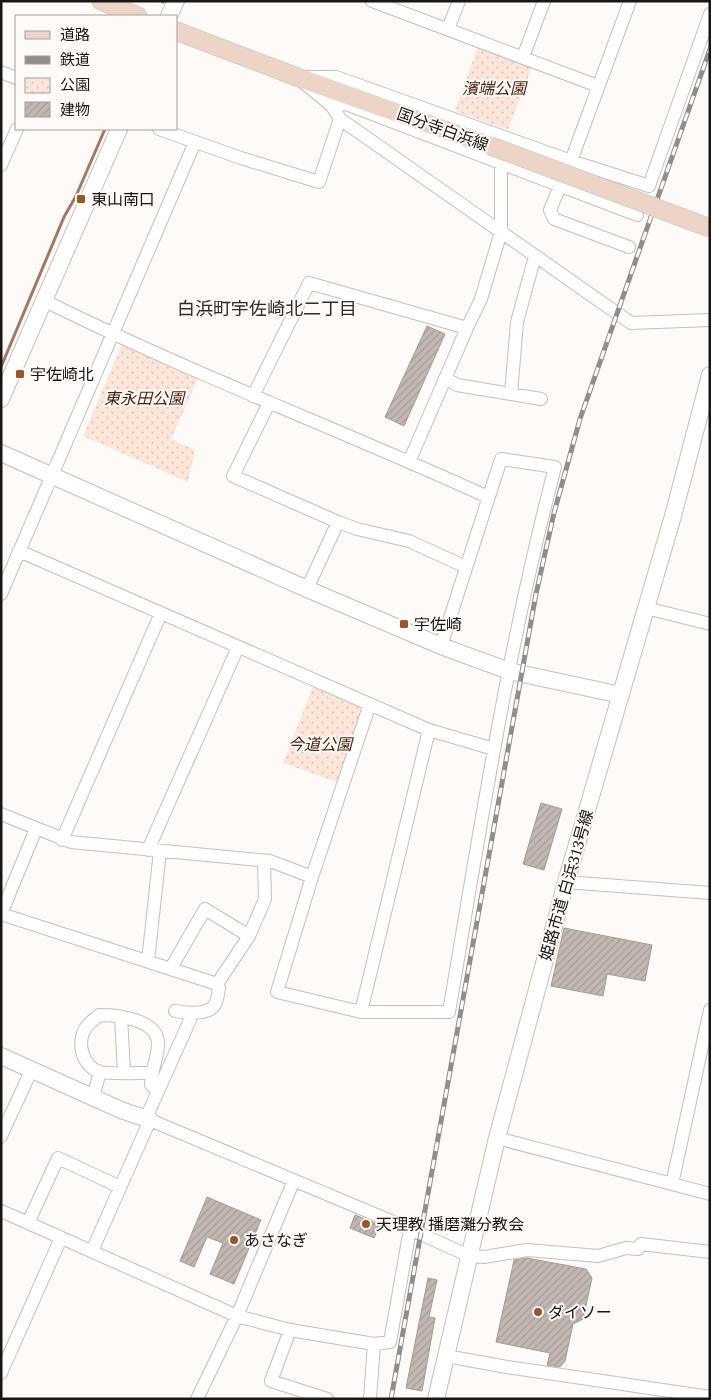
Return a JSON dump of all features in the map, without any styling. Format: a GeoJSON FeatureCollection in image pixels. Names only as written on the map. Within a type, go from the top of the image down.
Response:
{"type":"FeatureCollection","features":[{"type":"Feature","properties":{"kind":"main road"},"geometry":{"type":"LineString","coordinates":[[101,1],[136,15]]}},
{"type":"Feature","properties":{"kind":"main road","name":"国分寺白浜線"},"geometry":{"type":"LineString","coordinates":[[178,32],[710,228]]}},
{"type":"Feature","properties":{"kind":"street"},"geometry":{"type":"LineString","coordinates":[[169,15],[176,1]]}},
{"type":"Feature","properties":{"kind":"street"},"geometry":{"type":"LineString","coordinates":[[448,29],[459,1]]}},
{"type":"Feature","properties":{"kind":"street"},"geometry":{"type":"LineString","coordinates":[[523,57],[544,1]]}},
{"type":"Feature","properties":{"kind":"street"},"geometry":{"type":"LineString","coordinates":[[571,161],[630,1]]}},
{"type":"Feature","properties":{"kind":"street"},"geometry":{"type":"LineString","coordinates":[[374,2],[598,86]]}},
{"type":"Feature","properties":{"kind":"street"},"geometry":{"type":"LineString","coordinates":[[297,77],[336,77],[571,161],[648,186],[710,14]]}},
{"type":"Feature","properties":{"kind":"street"},"geometry":{"type":"LineString","coordinates":[[1,72],[15,78]]}},
{"type":"Feature","properties":{"kind":"street"},"geometry":{"type":"LineString","coordinates":[[297,77],[332,106],[340,119],[631,323],[710,320]]}},
{"type":"Feature","properties":{"kind":"street"},"geometry":{"type":"LineString","coordinates":[[332,106],[346,104],[637,216]]}},
{"type":"Feature","properties":{"kind":"street"},"geometry":{"type":"LineString","coordinates":[[162,130],[319,182],[340,119]]}},
{"type":"Feature","properties":{"kind":"street"},"geometry":{"type":"LineString","coordinates":[[1,165],[17,130]]}},
{"type":"Feature","properties":{"kind":"street"},"geometry":{"type":"LineString","coordinates":[[1,399],[118,130]]}},
{"type":"Feature","properties":{"kind":"street"},"geometry":{"type":"LineString","coordinates":[[1,594],[195,142]]}},
{"type":"Feature","properties":{"kind":"street"},"geometry":{"type":"LineString","coordinates":[[410,462],[466,328],[481,299],[501,232],[501,163]]}},
{"type":"Feature","properties":{"kind":"street"},"geometry":{"type":"LineString","coordinates":[[560,186],[550,210],[554,219],[629,247]]}},
{"type":"Feature","properties":{"kind":"street"},"geometry":{"type":"LineString","coordinates":[[511,394],[517,322],[535,256]]}},
{"type":"Feature","properties":{"kind":"street"},"geometry":{"type":"LineString","coordinates":[[254,396],[309,283],[466,328]]}},
{"type":"Feature","properties":{"kind":"street"},"geometry":{"type":"LineString","coordinates":[[45,301],[113,335],[488,497]]}},
{"type":"Feature","properties":{"kind":"street","name":"姫路市道 白浜313号線"},"geometry":{"type":"LineString","coordinates":[[436,1399],[497,1138],[566,882],[673,516],[710,375]]}},
{"type":"Feature","properties":{"kind":"street"},"geometry":{"type":"LineString","coordinates":[[445,378],[457,385],[541,399]]}},
{"type":"Feature","properties":{"kind":"street"},"geometry":{"type":"LineString","coordinates":[[269,403],[233,476],[338,522],[357,529],[409,541],[466,567]]}},
{"type":"Feature","properties":{"kind":"street"},"geometry":{"type":"LineString","coordinates":[[1,453],[307,589],[441,646],[509,671],[620,695]]}},
{"type":"Feature","properties":{"kind":"street"},"geometry":{"type":"LineString","coordinates":[[370,704],[312,876],[277,992],[360,1012],[449,1012],[494,749],[526,582],[555,467],[501,459],[441,646]]}},
{"type":"Feature","properties":{"kind":"street"},"geometry":{"type":"LineString","coordinates":[[307,589],[338,522]]}},
{"type":"Feature","properties":{"kind":"street"},"geometry":{"type":"LineString","coordinates":[[19,551],[428,730],[494,749]]}},
{"type":"Feature","properties":{"kind":"street"},"geometry":{"type":"LineString","coordinates":[[646,608],[710,624]]}},
{"type":"Feature","properties":{"kind":"street"},"geometry":{"type":"LineString","coordinates":[[62,840],[161,613]]}},
{"type":"Feature","properties":{"kind":"street"},"geometry":{"type":"LineString","coordinates":[[148,961],[154,850],[238,647]]}},
{"type":"Feature","properties":{"kind":"street"},"geometry":{"type":"LineString","coordinates":[[360,1012],[428,730]]}},
{"type":"Feature","properties":{"kind":"street"},"geometry":{"type":"LineString","coordinates":[[1,814],[71,842],[270,861],[312,876]]}},
{"type":"Feature","properties":{"kind":"street"},"geometry":{"type":"LineString","coordinates":[[36,828],[2,911],[171,968],[216,984],[219,988],[218,999],[214,1006],[206,1011],[190,1013],[175,1011]]}},
{"type":"Feature","properties":{"kind":"street"},"geometry":{"type":"LineString","coordinates":[[216,984],[248,936],[265,899],[264,861]]}},
{"type":"Feature","properties":{"kind":"street"},"geometry":{"type":"LineString","coordinates":[[566,882],[710,893]]}},
{"type":"Feature","properties":{"kind":"street"},"geometry":{"type":"LineString","coordinates":[[171,968],[205,909],[248,936]]}},
{"type":"Feature","properties":{"kind":"street"},"geometry":{"type":"LineString","coordinates":[[672,1184],[710,1010]]}},
{"type":"Feature","properties":{"kind":"street"},"geometry":{"type":"LineString","coordinates":[[92,1251],[158,1091],[190,1020],[190,1013]]}},
{"type":"Feature","properties":{"kind":"street"},"geometry":{"type":"LineString","coordinates":[[151,1073],[100,1072],[87,1063],[82,1051],[81,1039],[87,1026],[99,1015],[135,1020],[154,1030],[158,1040],[155,1065],[151,1073],[151,1085],[158,1091]]}},
{"type":"Feature","properties":{"kind":"street"},"geometry":{"type":"LineString","coordinates":[[122,1017],[124,1072]]}},
{"type":"Feature","properties":{"kind":"street"},"geometry":{"type":"LineString","coordinates":[[1,1056],[121,1110],[148,1119],[294,1180],[469,1256],[484,1257],[527,1250],[598,1256],[626,1248],[638,1249],[641,1244],[710,1252]]}},
{"type":"Feature","properties":{"kind":"street"},"geometry":{"type":"LineString","coordinates":[[1,1136],[32,1069]]}},
{"type":"Feature","properties":{"kind":"street"},"geometry":{"type":"LineString","coordinates":[[93,1097],[100,1072]]}},
{"type":"Feature","properties":{"kind":"street"},"geometry":{"type":"LineString","coordinates":[[497,1138],[710,1194]]}},
{"type":"Feature","properties":{"kind":"street"},"geometry":{"type":"LineString","coordinates":[[28,1223],[58,1158],[120,1187]]}},
{"type":"Feature","properties":{"kind":"street"},"geometry":{"type":"LineString","coordinates":[[197,1399],[237,1316],[294,1180]]}},
{"type":"Feature","properties":{"kind":"street"},"geometry":{"type":"LineString","coordinates":[[1,1211],[237,1316],[290,1330],[374,1344],[390,1342],[410,1229]]}},
{"type":"Feature","properties":{"kind":"street"},"geometry":{"type":"LineString","coordinates":[[2,1369],[61,1238]]}},
{"type":"Feature","properties":{"kind":"street"},"geometry":{"type":"LineString","coordinates":[[290,1330],[271,1381],[327,1399]]}},
{"type":"Feature","properties":{"kind":"street"},"geometry":{"type":"LineString","coordinates":[[370,1399],[374,1344]]}},
{"type":"Feature","properties":{"kind":"street"},"geometry":{"type":"LineString","coordinates":[[446,1356],[682,1396],[710,1397]]}},
{"type":"Feature","properties":{"kind":"green space","name":"濱端公園"},"geometry":{"type":"Polygon","coordinates":[[[478,46],[532,67],[508,130],[455,111],[478,46]]]}},
{"type":"Feature","properties":{"kind":"green space","name":"東永田公園"},"geometry":{"type":"Polygon","coordinates":[[[123,342],[199,376],[171,439],[195,450],[188,482],[83,436],[123,342]]]}},
{"type":"Feature","properties":{"kind":"green space","name":"今道公園"},"geometry":{"type":"Polygon","coordinates":[[[314,684],[363,705],[337,782],[283,763],[314,684]]]}},
{"type":"Feature","properties":{"kind":"building"},"geometry":{"type":"Polygon","coordinates":[[[427,326],[445,334],[404,426],[385,417],[427,326]]]}},
{"type":"Feature","properties":{"kind":"building"},"geometry":{"type":"Polygon","coordinates":[[[541,803],[562,809],[544,870],[523,864],[541,803]]]}},
{"type":"Feature","properties":{"kind":"building"},"geometry":{"type":"Polygon","coordinates":[[[564,928],[652,945],[645,981],[607,974],[603,996],[551,986],[564,928]]]}},
{"type":"Feature","properties":{"kind":"building","name":"あさなぎ"},"geometry":{"type":"Polygon","coordinates":[[[207,1197],[261,1220],[234,1284],[210,1274],[223,1243],[207,1237],[194,1267],[180,1261],[207,1197]]]}},
{"type":"Feature","properties":{"kind":"building","name":"天理教 播磨灘分教会"},"geometry":{"type":"Polygon","coordinates":[[[355,1215],[380,1225],[374,1238],[350,1228],[355,1215]]]}},
{"type":"Feature","properties":{"kind":"building"},"geometry":{"type":"Polygon","coordinates":[[[527,1258],[586,1269],[592,1278],[583,1319],[573,1324],[565,1361],[560,1367],[547,1365],[550,1353],[496,1342],[514,1260],[527,1258]]]}},
{"type":"Feature","properties":{"kind":"building"},"geometry":{"type":"Polygon","coordinates":[[[428,1278],[437,1280],[429,1317],[435,1318],[422,1391],[406,1388],[428,1278]]]}},
{"type":"Feature","properties":{"kind":"waterway"},"geometry":{"type":"LineString","coordinates":[[1,367],[64,217],[76,196],[105,130]]}},
{"type":"Feature","properties":{"kind":"railway"},"geometry":{"type":"LineString","coordinates":[[391,1399],[536,594],[554,513],[580,419],[710,49]]}},
{"type":"Feature","properties":{"kind":"place","name":"東山南口"},"geometry":{"type":"Point","coordinates":[81,199]}},
{"type":"Feature","properties":{"kind":"place","name":"宇佐崎北"},"geometry":{"type":"Point","coordinates":[20,374]}},
{"type":"Feature","properties":{"kind":"place","name":"宇佐崎"},"geometry":{"type":"Point","coordinates":[404,624]}},
{"type":"Feature","properties":{"kind":"place","name":"天理教 播磨灘分教会"},"geometry":{"type":"Point","coordinates":[366,1224]}},
{"type":"Feature","properties":{"kind":"place","name":"あさなぎ"},"geometry":{"type":"Point","coordinates":[234,1240]}},
{"type":"Feature","properties":{"kind":"place","name":"ダイソー"},"geometry":{"type":"Point","coordinates":[538,1312]}},
{"type":"Feature","properties":{"kind":"district","name":"白浜町宇佐崎北二丁目"},"geometry":{"type":"Point","coordinates":[267,309]}}]}
